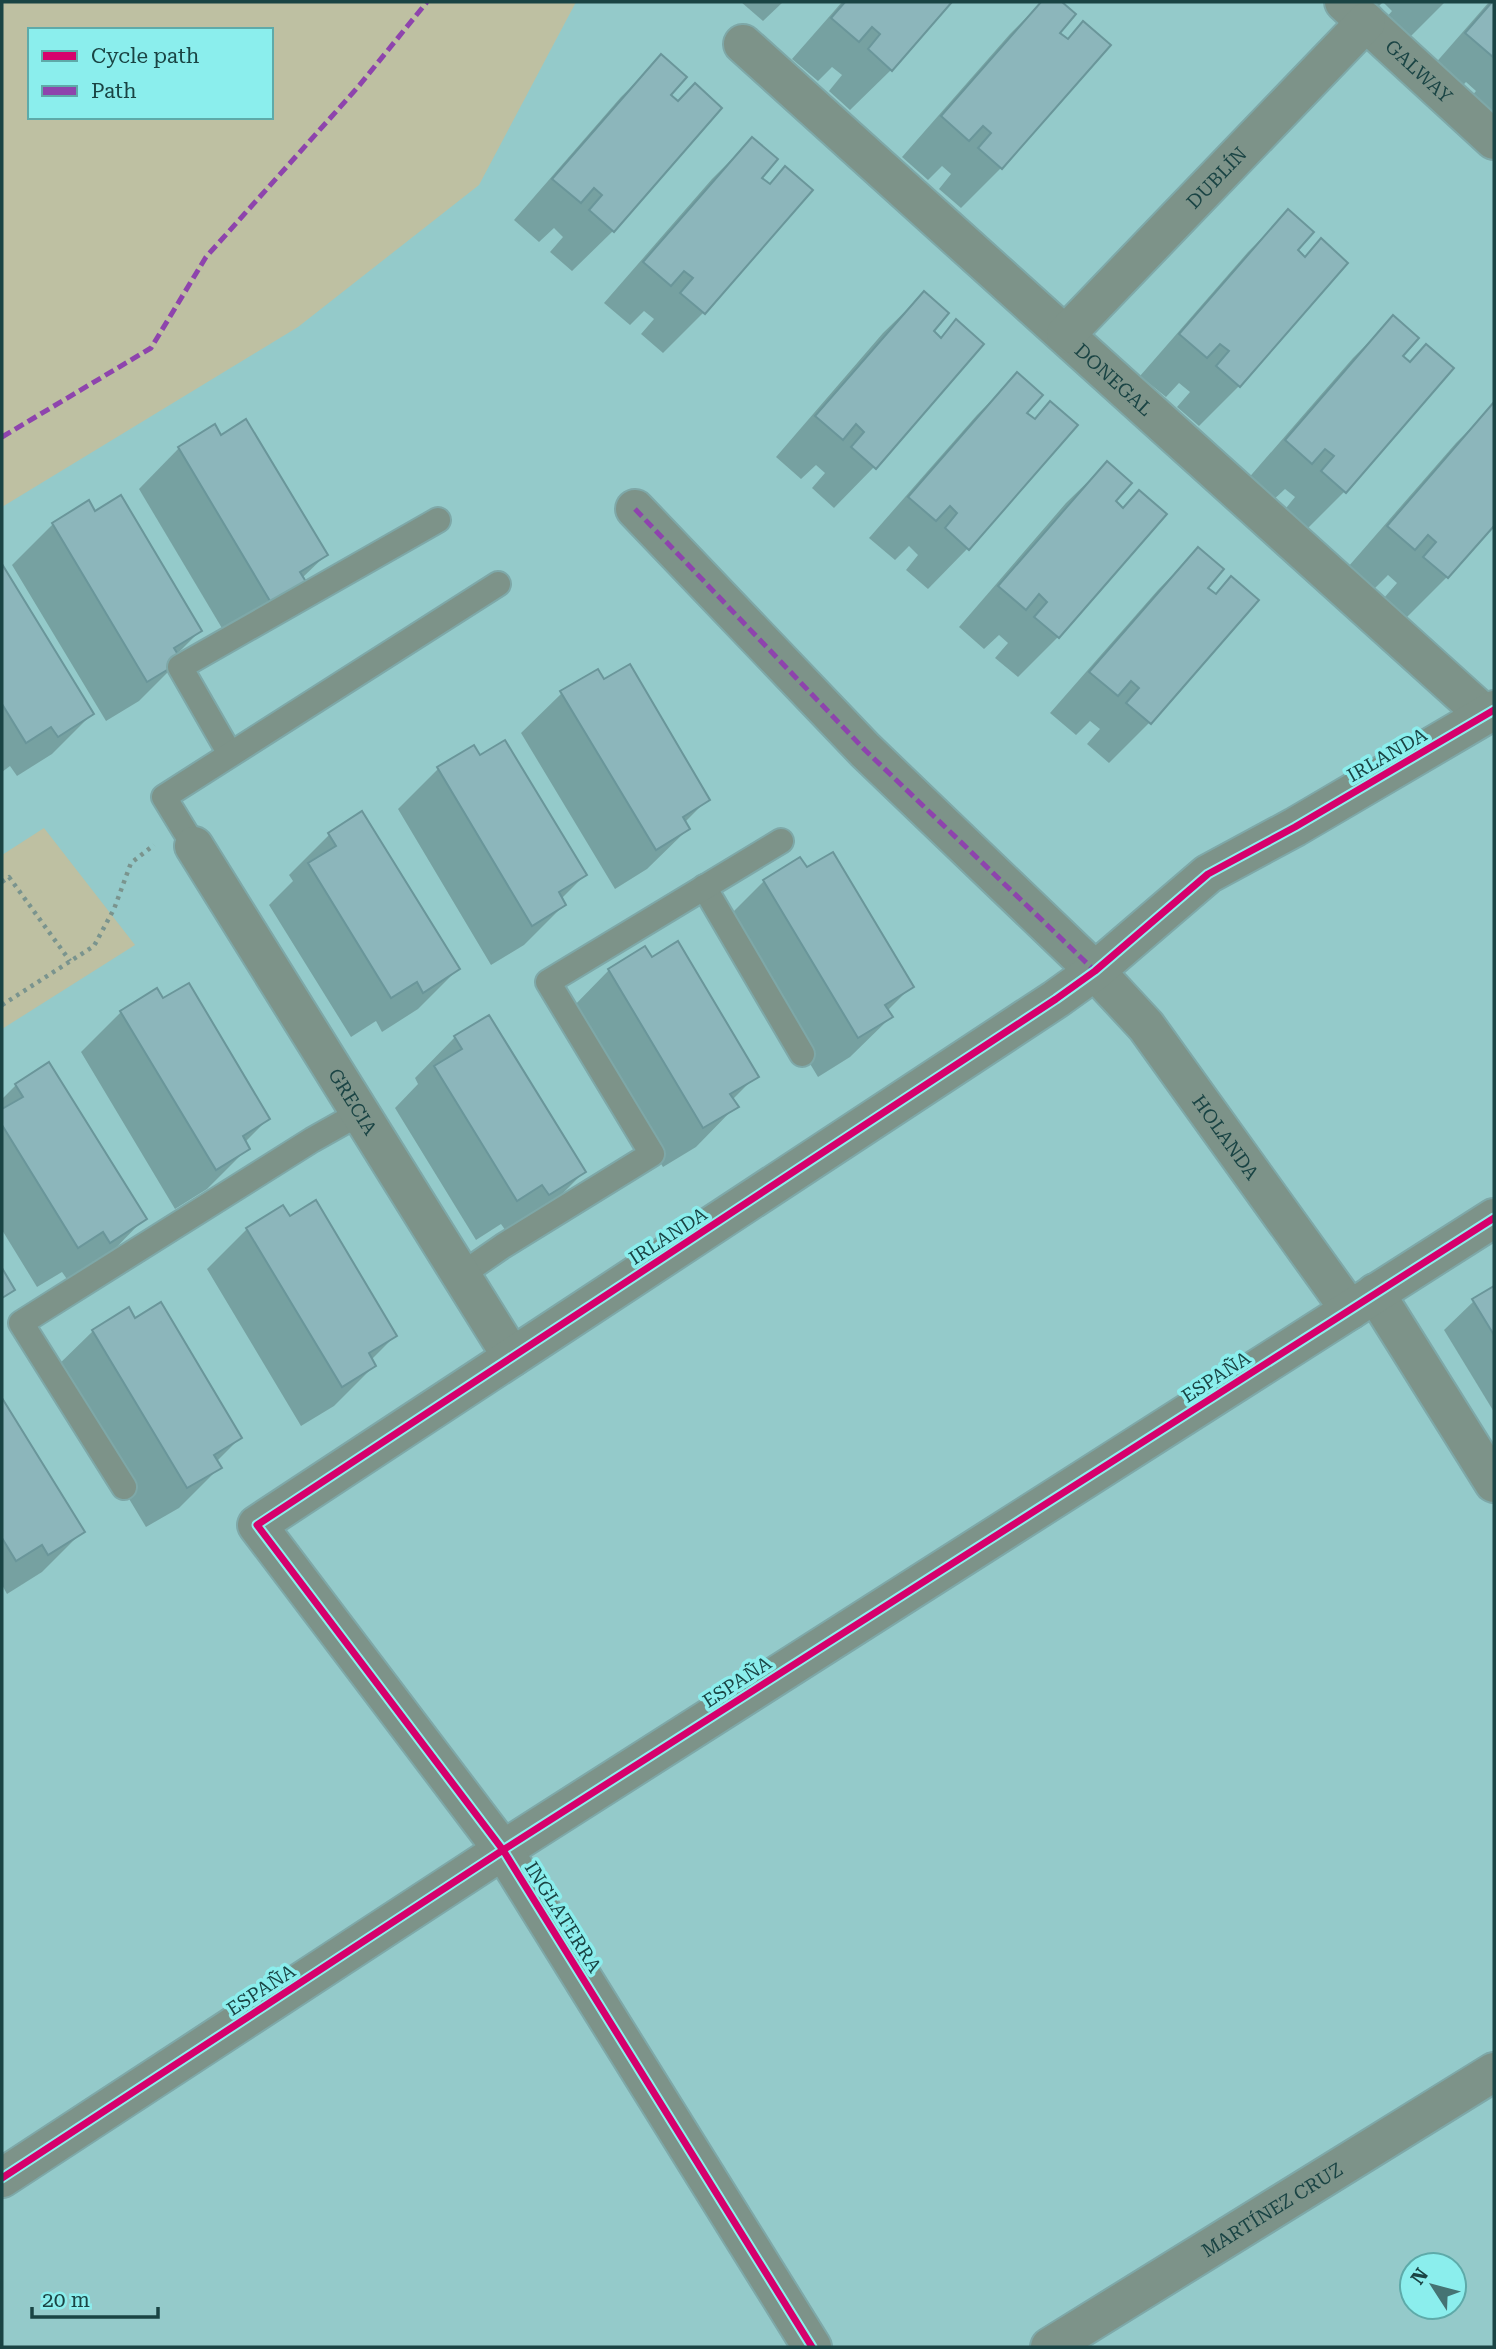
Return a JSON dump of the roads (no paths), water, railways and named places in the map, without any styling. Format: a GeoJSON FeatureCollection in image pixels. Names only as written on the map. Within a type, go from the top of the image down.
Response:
{"type":"FeatureCollection","features":[{"type":"Feature","properties":{"kind":"street","name":"GALWAY"},"geometry":{"type":"LineString","coordinates":[[1355,12],[1494,140]]}},
{"type":"Feature","properties":{"kind":"street","name":"DUBLÍN"},"geometry":{"type":"LineString","coordinates":[[1066,334],[1355,12]]}},
{"type":"Feature","properties":{"kind":"street","name":"DONEGAL"},"geometry":{"type":"LineString","coordinates":[[743,44],[1490,713]]}},
{"type":"Feature","properties":{"kind":"street","name":"HOLANDA"},"geometry":{"type":"LineString","coordinates":[[635,509],[865,750],[1095,971],[1146,1026],[1362,1302],[1494,1483]]}},
{"type":"Feature","properties":{"kind":"street","name":"IRLANDA"},"geometry":{"type":"LineString","coordinates":[[257,1525],[1095,971],[1208,874],[1295,827],[1490,713]]}},
{"type":"Feature","properties":{"kind":"street","name":"GRECIA"},"geometry":{"type":"LineString","coordinates":[[187,835],[512,1357]]}},
{"type":"Feature","properties":{"kind":"street","name":"ESPAÑA"},"geometry":{"type":"LineString","coordinates":[[2,2178],[503,1850],[1494,1218]]}},
{"type":"Feature","properties":{"kind":"street","name":"INGLATERRA"},"geometry":{"type":"LineString","coordinates":[[257,1525],[503,1850],[812,2347]]}},
{"type":"Feature","properties":{"kind":"street","name":"MARTÍNEZ CRUZ"},"geometry":{"type":"LineString","coordinates":[[1050,2347],[1494,2071]]}},
{"type":"Feature","properties":{"kind":"lane"},"geometry":{"type":"LineString","coordinates":[[230,754],[180,667],[438,520]]}},
{"type":"Feature","properties":{"kind":"lane"},"geometry":{"type":"LineString","coordinates":[[187,835],[164,797],[498,584]]}},
{"type":"Feature","properties":{"kind":"lane"},"geometry":{"type":"LineString","coordinates":[[461,1275],[652,1154],[548,982],[781,841]]}},
{"type":"Feature","properties":{"kind":"lane"},"geometry":{"type":"LineString","coordinates":[[704,887],[802,1054]]}},
{"type":"Feature","properties":{"kind":"lane"},"geometry":{"type":"LineString","coordinates":[[124,1487],[20,1322],[312,1140],[360,1113]]}}]}
